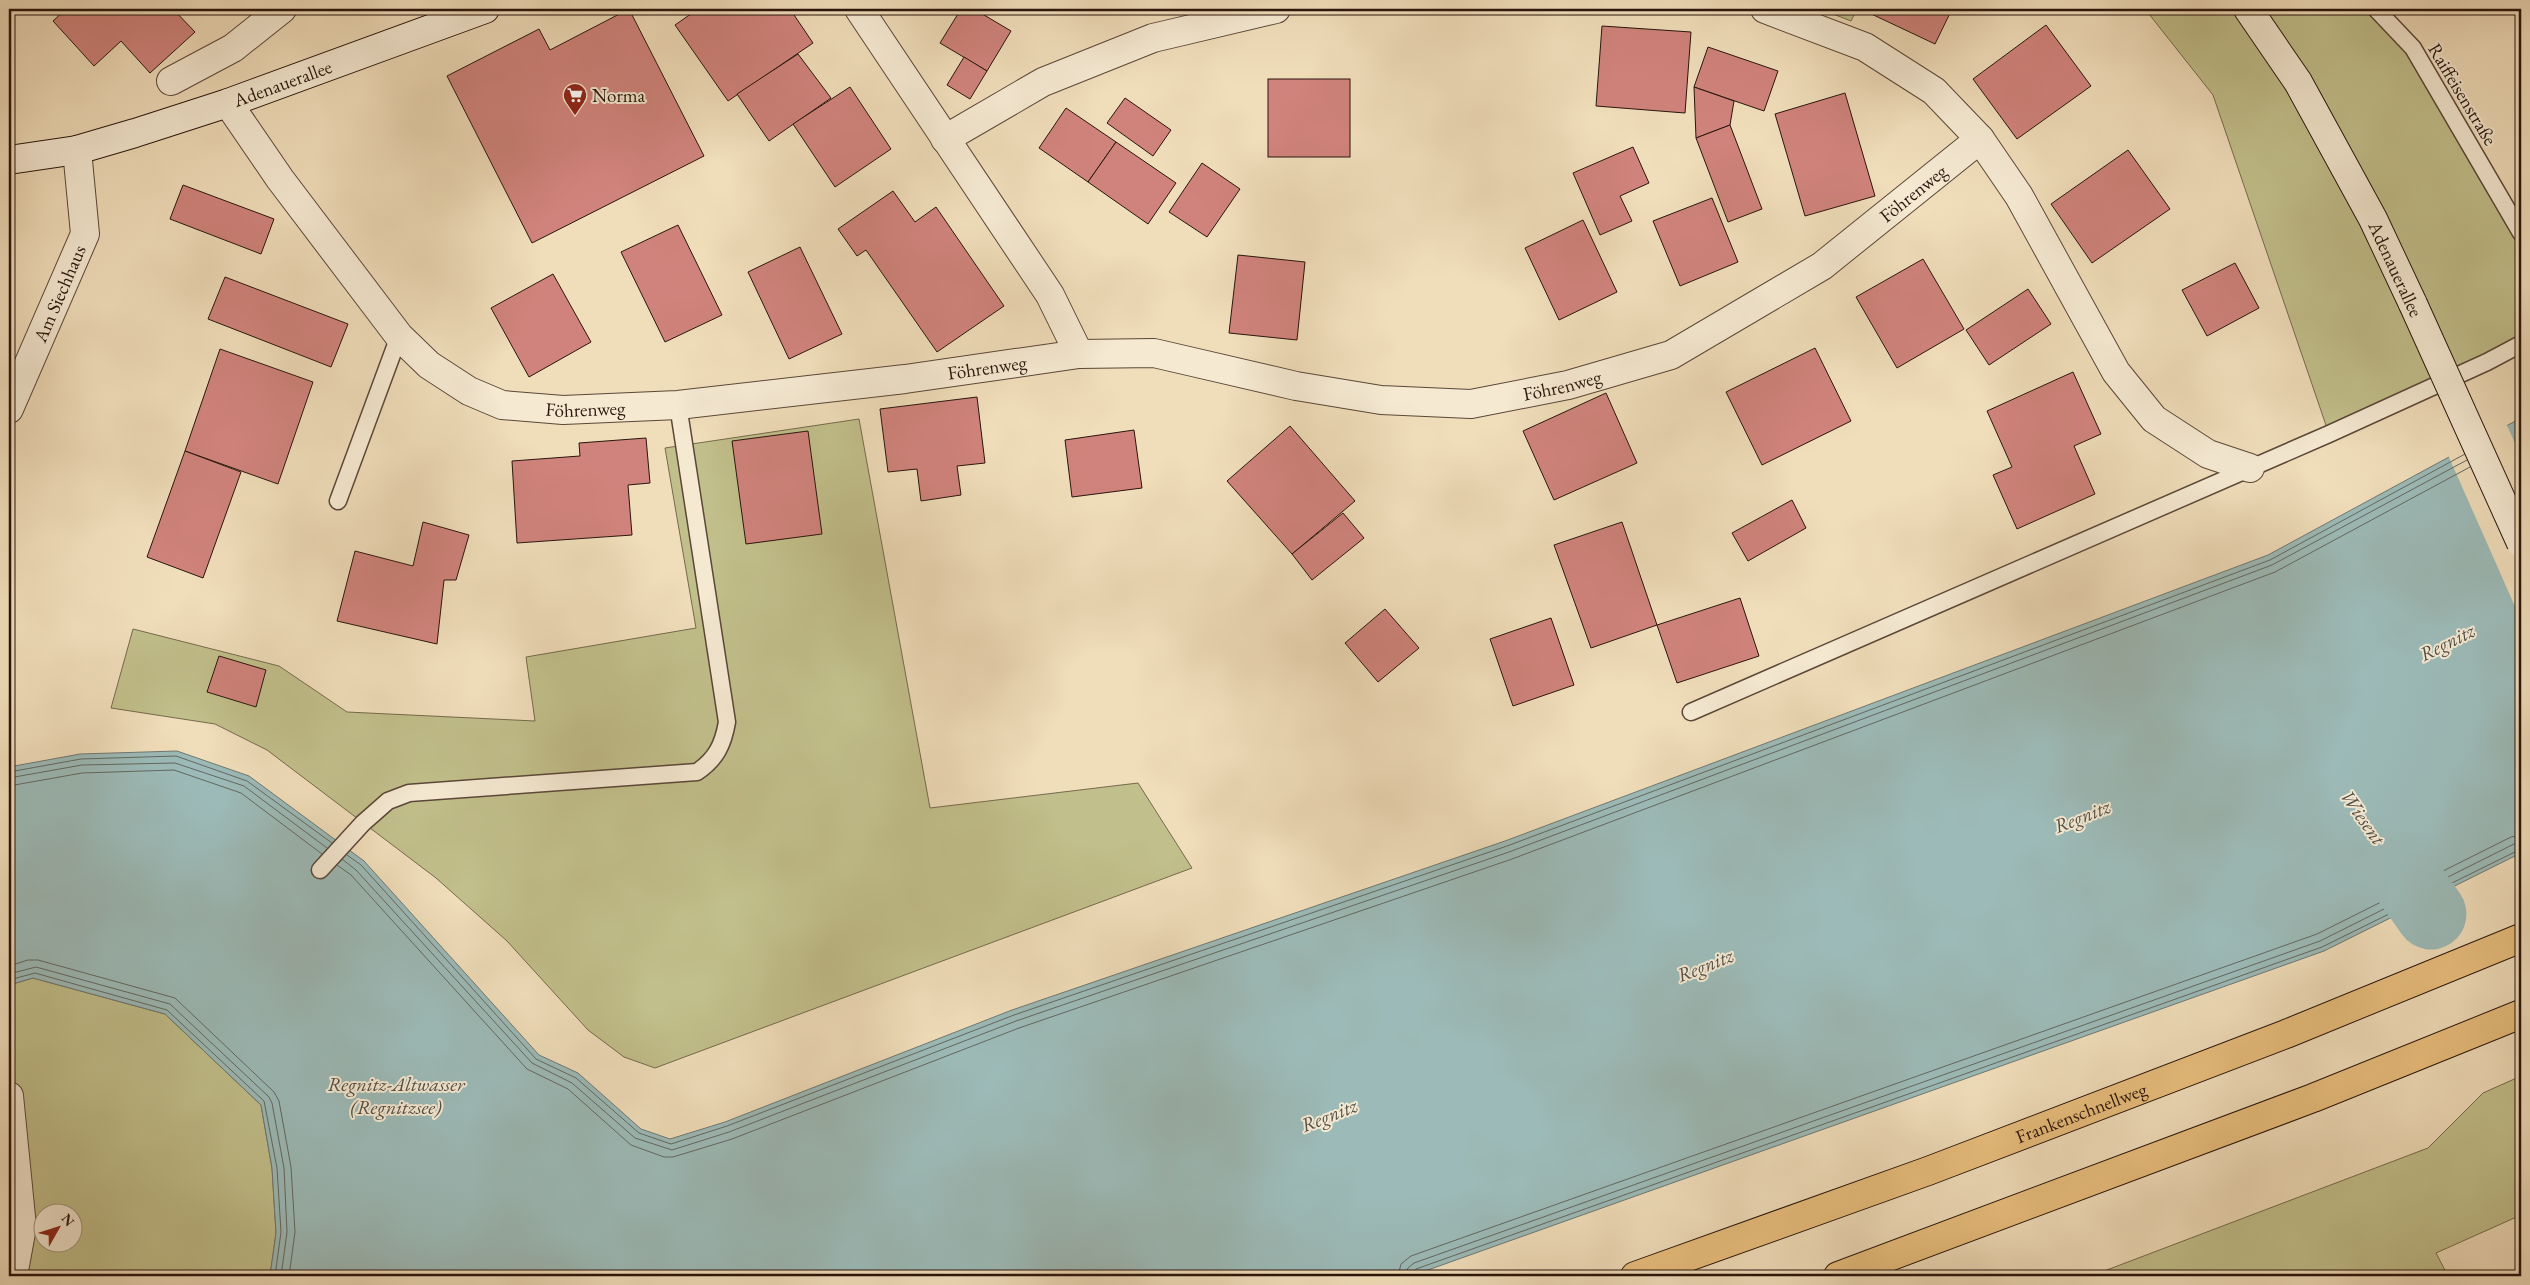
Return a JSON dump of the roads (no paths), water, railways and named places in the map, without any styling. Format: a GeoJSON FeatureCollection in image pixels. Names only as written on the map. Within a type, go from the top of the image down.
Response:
{"type":"FeatureCollection","features":[{"type":"Feature","properties":{"kind":"highway","name":"Frankenschnellweg"},"geometry":{"type":"LineString","coordinates":[[1635,1276],[1928,1170],[2286,1034],[2521,938]]}},
{"type":"Feature","properties":{"kind":"highway"},"geometry":{"type":"LineString","coordinates":[[1838,1276],[2313,1098],[2521,1014]]}},
{"type":"Feature","properties":{"kind":"street"},"geometry":{"type":"LineString","coordinates":[[171,81],[233,48],[282,9]]}},
{"type":"Feature","properties":{"kind":"street","name":"Adenauerallee"},"geometry":{"type":"LineString","coordinates":[[76,150],[228,103],[485,9]]}},
{"type":"Feature","properties":{"kind":"street"},"geometry":{"type":"LineString","coordinates":[[859,9],[1050,295],[1079,354]]}},
{"type":"Feature","properties":{"kind":"street"},"geometry":{"type":"LineString","coordinates":[[945,139],[1043,82],[1153,38],[1276,9]]}},
{"type":"Feature","properties":{"kind":"street"},"geometry":{"type":"LineString","coordinates":[[1764,9],[1866,47],[1934,91],[1980,140],[2019,196],[2116,372],[2154,419],[2208,454],[2250,468]]}},
{"type":"Feature","properties":{"kind":"street","name":"Adenauerallee"},"geometry":{"type":"LineString","coordinates":[[2248,9],[2298,82],[2373,219],[2521,543]]}},
{"type":"Feature","properties":{"kind":"street","name":"Föhrenweg"},"geometry":{"type":"LineString","coordinates":[[228,103],[280,179],[399,336],[429,365],[469,391],[502,405],[563,410],[678,405],[905,379],[1079,354],[1154,353],[1296,386],[1381,400],[1471,404],[1568,385],[1671,355],[1822,266],[1980,140]]}},
{"type":"Feature","properties":{"kind":"street"},"geometry":{"type":"LineString","coordinates":[[9,160],[76,150]]}},
{"type":"Feature","properties":{"kind":"street","name":"Am Siechhaus"},"geometry":{"type":"LineString","coordinates":[[9,409],[85,234],[76,150]]}},
{"type":"Feature","properties":{"kind":"street"},"geometry":{"type":"LineString","coordinates":[[9,1096],[22,1227],[13,1276]]}},
{"type":"Feature","properties":{"kind":"lane","name":"Raiffeisenstraße"},"geometry":{"type":"LineString","coordinates":[[2376,9],[2413,48],[2521,233]]}},
{"type":"Feature","properties":{"kind":"lane"},"geometry":{"type":"LineString","coordinates":[[338,501],[399,336]]}},
{"type":"Feature","properties":{"kind":"lane"},"geometry":{"type":"LineString","coordinates":[[1691,712],[2250,468],[2487,362],[2521,344]]}},
{"type":"Feature","properties":{"kind":"lane"},"geometry":{"type":"LineString","coordinates":[[320,870],[363,823],[388,800],[409,793],[698,772],[712,762],[724,742],[727,722],[678,405]]}},
{"type":"Feature","properties":{"kind":"water"},"geometry":{"type":"Polygon","coordinates":[[[2521,418],[2521,853],[2324,951],[1411,1276],[270,1276],[276,1233],[272,1168],[261,1105],[165,1014],[33,978],[9,985],[9,767],[80,754],[177,751],[249,776],[364,861],[539,1055],[578,1073],[641,1129],[670,1139],[725,1122],[1012,1010],[1505,841],[2268,555],[2521,418]]]}},
{"type":"Feature","properties":{"kind":"waterway","name":"Wiesent"},"geometry":{"type":"LineString","coordinates":[[2366,822],[2431,914]]}},
{"type":"Feature","properties":{"kind":"place","name":"Norma"},"geometry":{"type":"Point","coordinates":[575,116]}},
{"type":"Feature","properties":{"kind":"water label","name":"Regnitz"},"geometry":{"type":"Point","coordinates":[2447,642]}},
{"type":"Feature","properties":{"kind":"water label","name":"Regnitz"},"geometry":{"type":"Point","coordinates":[2082,816]}},
{"type":"Feature","properties":{"kind":"water label","name":"Regnitz"},"geometry":{"type":"Point","coordinates":[1705,965]}},
{"type":"Feature","properties":{"kind":"water label","name":"Regnitz-Altwasser (Regnitzsee)"},"geometry":{"type":"Point","coordinates":[396,1096]}},
{"type":"Feature","properties":{"kind":"water label","name":"Regnitz"},"geometry":{"type":"Point","coordinates":[1329,1115]}}]}
